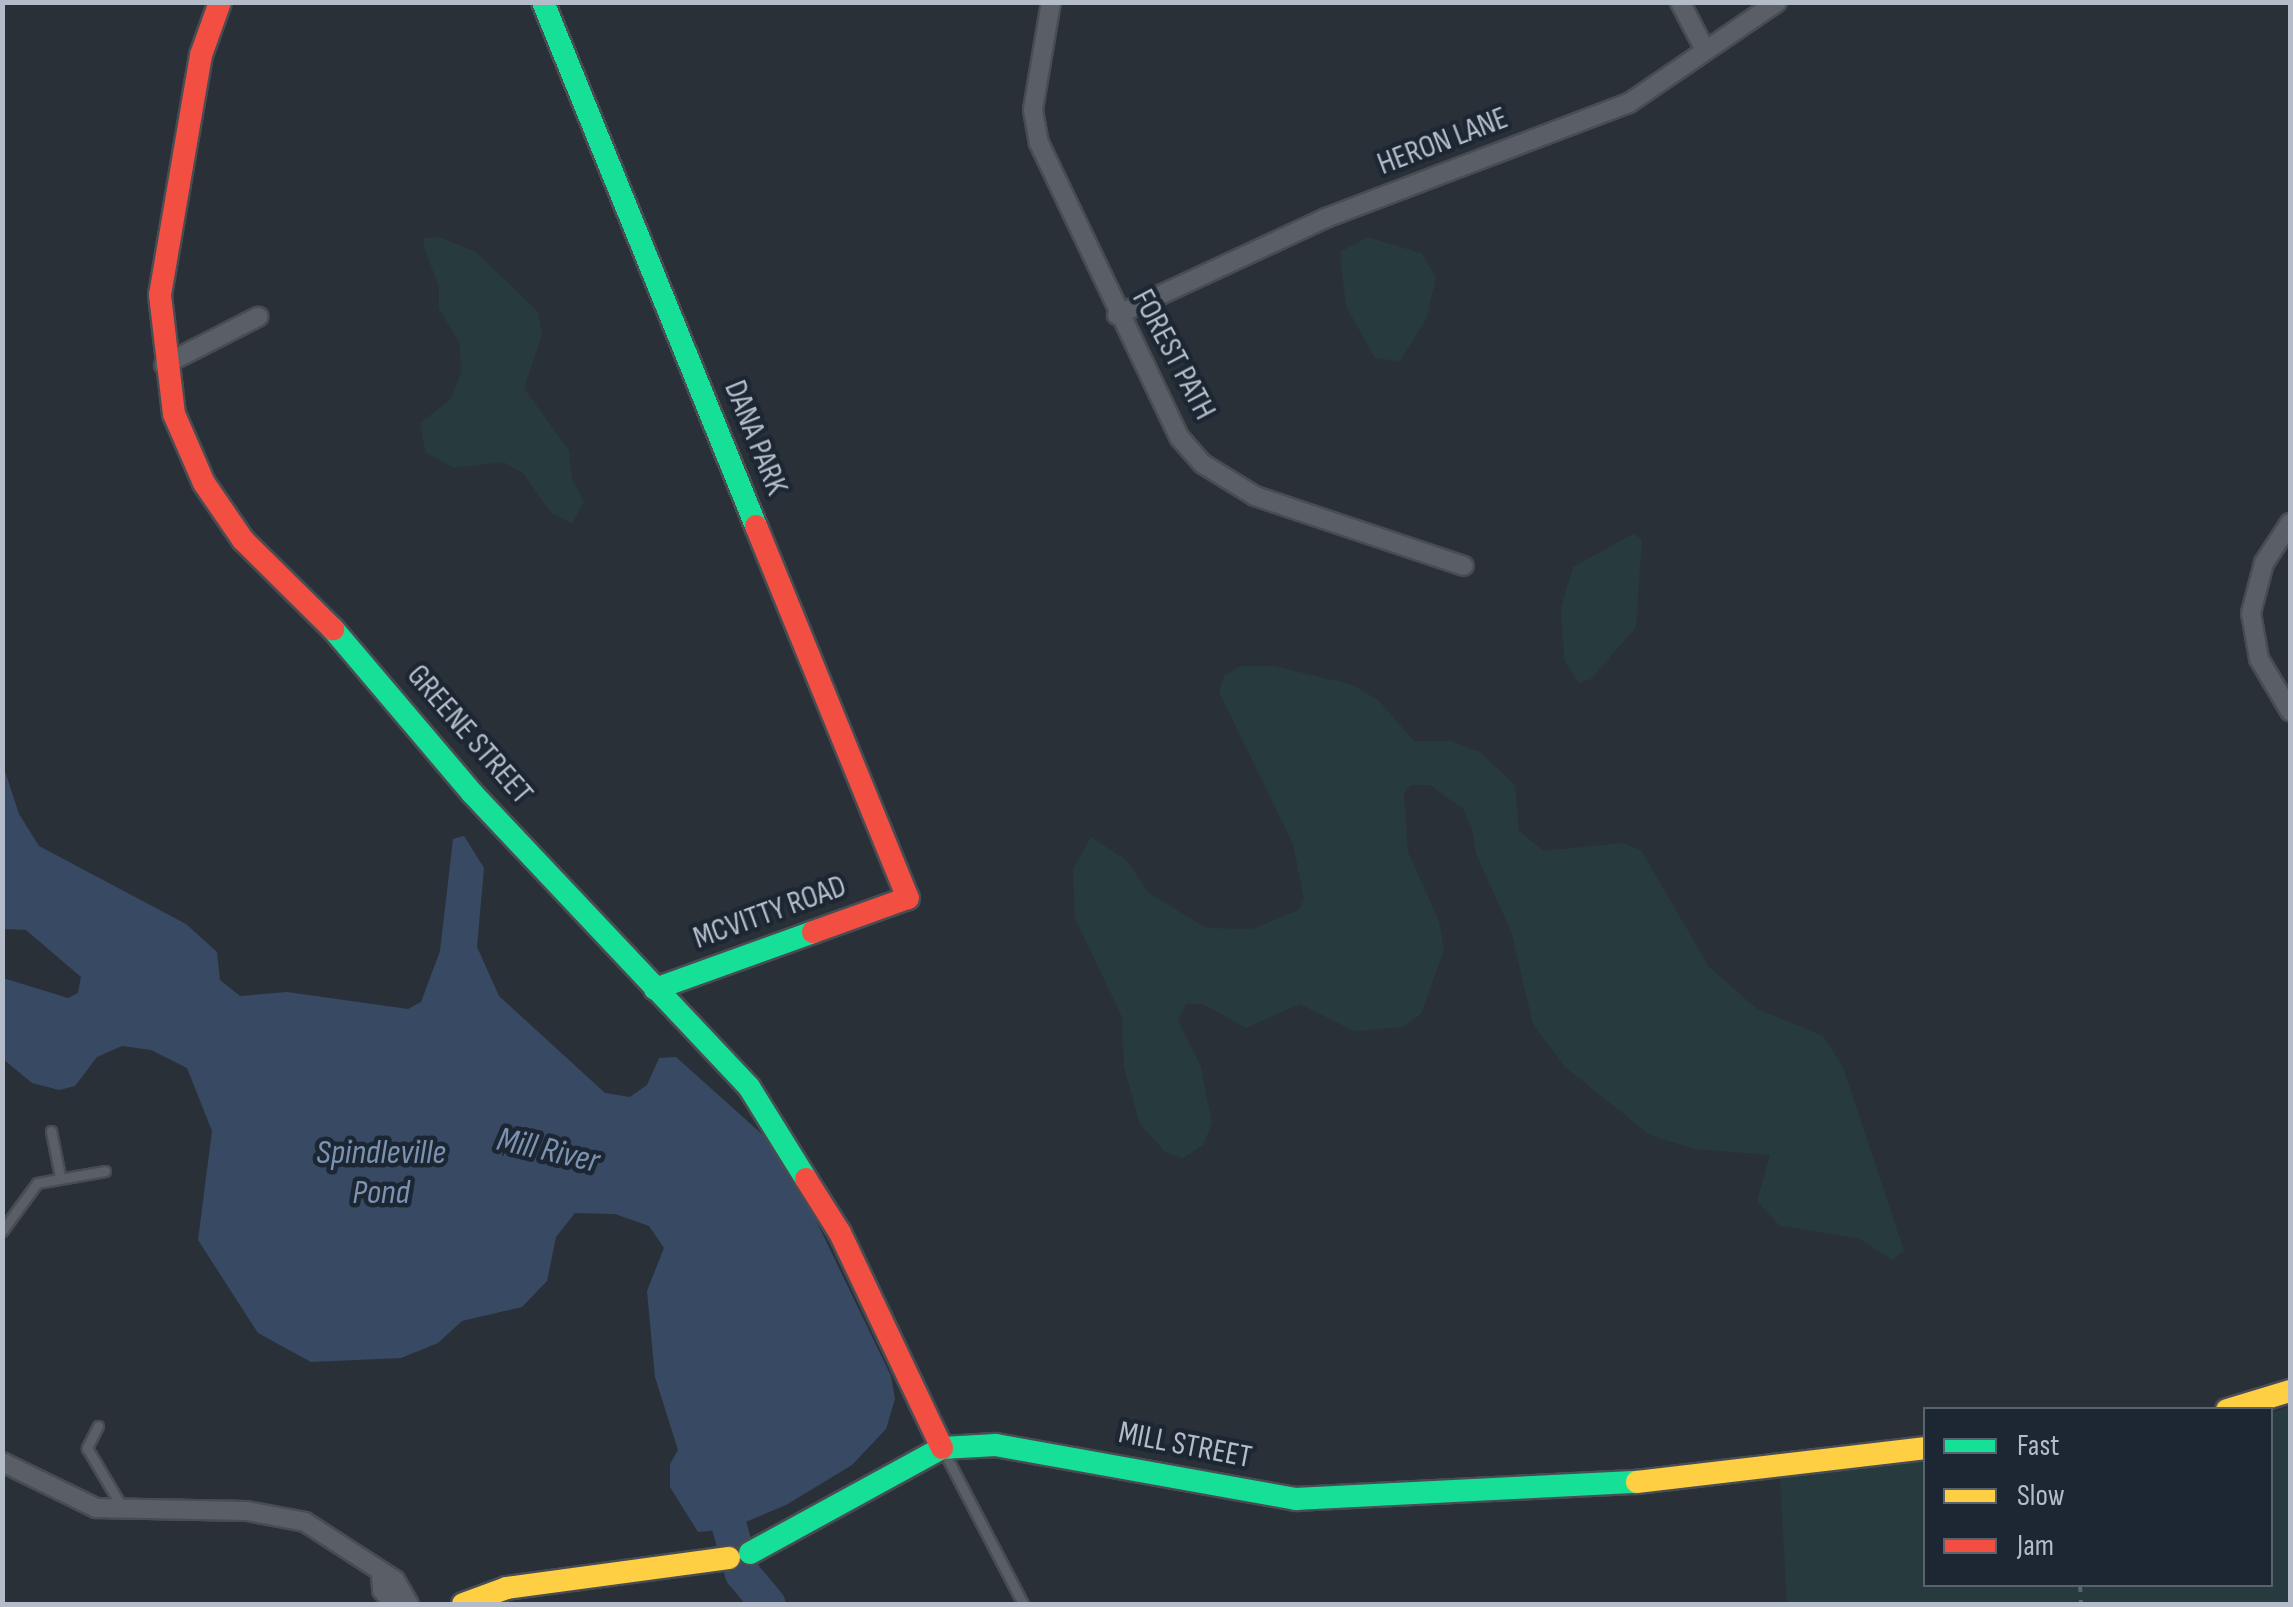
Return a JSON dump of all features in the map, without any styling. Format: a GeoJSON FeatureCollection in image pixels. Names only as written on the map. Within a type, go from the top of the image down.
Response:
{"type":"FeatureCollection","features":[{"type":"Feature","properties":{"kind":"street","name":"GREENE STREET"},"geometry":{"type":"LineString","coordinates":[[220,2],[201,55],[163,277],[164,365],[187,448],[243,540],[320,614],[472,792],[749,1087],[797,1158],[942,1448]]}},
{"type":"Feature","properties":{"kind":"street","name":"DANA PARK"},"geometry":{"type":"LineString","coordinates":[[542,2],[908,898]]}},
{"type":"Feature","properties":{"kind":"street","name":"FOREST PATH"},"geometry":{"type":"LineString","coordinates":[[1050,2],[1034,110],[1038,144],[1164,415],[1226,480],[1304,516],[1464,566]]}},
{"type":"Feature","properties":{"kind":"street"},"geometry":{"type":"LineString","coordinates":[[1680,2],[1704,48]]}},
{"type":"Feature","properties":{"kind":"street","name":"HERON LANE"},"geometry":{"type":"LineString","coordinates":[[1116,315],[1326,218],[1630,103],[1704,48],[1778,2]]}},
{"type":"Feature","properties":{"kind":"street"},"geometry":{"type":"LineString","coordinates":[[164,365],[258,317]]}},
{"type":"Feature","properties":{"kind":"street"},"geometry":{"type":"LineString","coordinates":[[2290,522],[2264,563],[2252,613],[2259,658],[2290,711]]}},
{"type":"Feature","properties":{"kind":"street","name":"MCVITTY ROAD"},"geometry":{"type":"LineString","coordinates":[[655,989],[908,898]]}},
{"type":"Feature","properties":{"kind":"street"},"geometry":{"type":"LineString","coordinates":[[2237,1407],[2290,1391]]}},
{"type":"Feature","properties":{"kind":"street","name":"MILL STREET"},"geometry":{"type":"LineString","coordinates":[[463,1604],[524,1585],[739,1556],[917,1456],[942,1448],[996,1445],[1296,1499],[1690,1478],[1923,1448]]}},
{"type":"Feature","properties":{"kind":"street"},"geometry":{"type":"LineString","coordinates":[[2,1462],[66,1497],[123,1510],[247,1510],[305,1522],[348,1545],[381,1574],[395,1580],[409,1604]]}},
{"type":"Feature","properties":{"kind":"street"},"geometry":{"type":"LineString","coordinates":[[381,1574],[382,1590],[394,1604]]}},
{"type":"Feature","properties":{"kind":"lane"},"geometry":{"type":"LineString","coordinates":[[51,1131],[60,1176]]}},
{"type":"Feature","properties":{"kind":"lane"},"geometry":{"type":"LineString","coordinates":[[2,1231],[22,1196],[60,1176],[104,1171]]}},
{"type":"Feature","properties":{"kind":"lane"},"geometry":{"type":"LineString","coordinates":[[98,1426],[87,1448],[123,1510]]}},
{"type":"Feature","properties":{"kind":"lane"},"geometry":{"type":"LineString","coordinates":[[942,1448],[1023,1604]]}},
{"type":"Feature","properties":{"kind":"green space"},"geometry":{"type":"Polygon","coordinates":[[[439,237],[476,252],[538,312],[542,335],[524,388],[569,451],[572,479],[584,502],[572,523],[551,513],[523,473],[503,462],[454,468],[425,452],[420,423],[450,400],[461,373],[460,343],[439,309],[439,287],[424,247],[423,238],[439,237]]]}},
{"type":"Feature","properties":{"kind":"green space"},"geometry":{"type":"Polygon","coordinates":[[[1367,237],[1421,253],[1436,277],[1427,318],[1399,362],[1374,357],[1346,306],[1340,252],[1367,237]]]}},
{"type":"Feature","properties":{"kind":"green space"},"geometry":{"type":"Polygon","coordinates":[[[1633,534],[1642,539],[1636,627],[1591,679],[1579,683],[1564,660],[1561,607],[1573,567],[1633,534]]]}},
{"type":"Feature","properties":{"kind":"green space"},"geometry":{"type":"Polygon","coordinates":[[[1240,666],[1274,666],[1353,685],[1378,700],[1414,741],[1451,741],[1480,752],[1515,785],[1519,831],[1544,851],[1623,843],[1641,850],[1709,967],[1757,1009],[1823,1036],[1843,1067],[1904,1251],[1892,1260],[1858,1238],[1780,1226],[1757,1201],[1770,1155],[1694,1149],[1650,1135],[1565,1067],[1533,1024],[1511,931],[1477,856],[1463,809],[1430,785],[1411,785],[1404,793],[1408,852],[1439,921],[1444,950],[1421,1014],[1402,1027],[1354,1031],[1300,1004],[1246,1028],[1203,1004],[1186,1004],[1178,1020],[1201,1067],[1212,1123],[1203,1145],[1183,1158],[1165,1152],[1140,1124],[1124,1067],[1122,1017],[1075,918],[1073,869],[1091,837],[1126,860],[1149,893],[1206,928],[1252,929],[1299,910],[1304,899],[1293,844],[1219,692],[1224,676],[1240,666]]]}},
{"type":"Feature","properties":{"kind":"green space"},"geometry":{"type":"Polygon","coordinates":[[[2290,1406],[2290,1604],[1787,1604],[1780,1478],[1923,1459],[1923,1587],[2273,1587],[2273,1412],[2290,1406]]]}},
{"type":"Feature","properties":{"kind":"water","name":"Spindleville Pond"},"geometry":{"type":"Polygon","coordinates":[[[2,762],[19,814],[39,846],[186,924],[217,952],[220,980],[240,996],[287,992],[408,1009],[421,1002],[440,951],[453,839],[464,836],[484,868],[477,947],[499,996],[605,1093],[630,1097],[647,1085],[659,1058],[676,1057],[784,1154],[891,1376],[895,1399],[886,1429],[852,1465],[786,1505],[729,1529],[698,1532],[670,1487],[670,1464],[678,1450],[655,1377],[647,1291],[664,1248],[649,1226],[615,1214],[575,1213],[556,1237],[547,1281],[522,1307],[462,1321],[438,1343],[401,1358],[311,1362],[258,1333],[198,1240],[212,1131],[187,1068],[151,1050],[122,1046],[97,1057],[75,1086],[59,1090],[32,1083],[3,1059],[3,978],[68,998],[78,993],[81,977],[26,930],[3,929],[2,762]]]}},
{"type":"Feature","properties":{"kind":"waterway","name":"Mill River"},"geometry":{"type":"LineString","coordinates":[[717,1483],[742,1573],[768,1604]]}},
{"type":"Feature","properties":{"kind":"traffic: fast"},"geometry":{"type":"LineString","coordinates":[[543,2],[756,526]]}},
{"type":"Feature","properties":{"kind":"traffic: fast"},"geometry":{"type":"LineString","coordinates":[[333,629],[472,793],[749,1087],[806,1179]]}},
{"type":"Feature","properties":{"kind":"traffic: fast"},"geometry":{"type":"LineString","coordinates":[[655,989],[813,932]]}},
{"type":"Feature","properties":{"kind":"traffic: fast"},"geometry":{"type":"LineString","coordinates":[[750,1553],[942,1448],[996,1445],[1296,1499],[1637,1482]]}},
{"type":"Feature","properties":{"kind":"traffic: slow"},"geometry":{"type":"LineString","coordinates":[[2237,1407],[2290,1391]]}},
{"type":"Feature","properties":{"kind":"traffic: slow"},"geometry":{"type":"LineString","coordinates":[[1637,1482],[1923,1448]]}},
{"type":"Feature","properties":{"kind":"traffic: slow"},"geometry":{"type":"LineString","coordinates":[[463,1604],[507,1588],[729,1558]]}},
{"type":"Feature","properties":{"kind":"traffic: jam"},"geometry":{"type":"LineString","coordinates":[[220,2],[201,55],[160,295],[174,414],[204,483],[243,540],[333,629]]}},
{"type":"Feature","properties":{"kind":"traffic: jam"},"geometry":{"type":"LineString","coordinates":[[756,526],[908,898],[813,932]]}},
{"type":"Feature","properties":{"kind":"traffic: jam"},"geometry":{"type":"LineString","coordinates":[[806,1179],[840,1233],[942,1448]]}}]}
